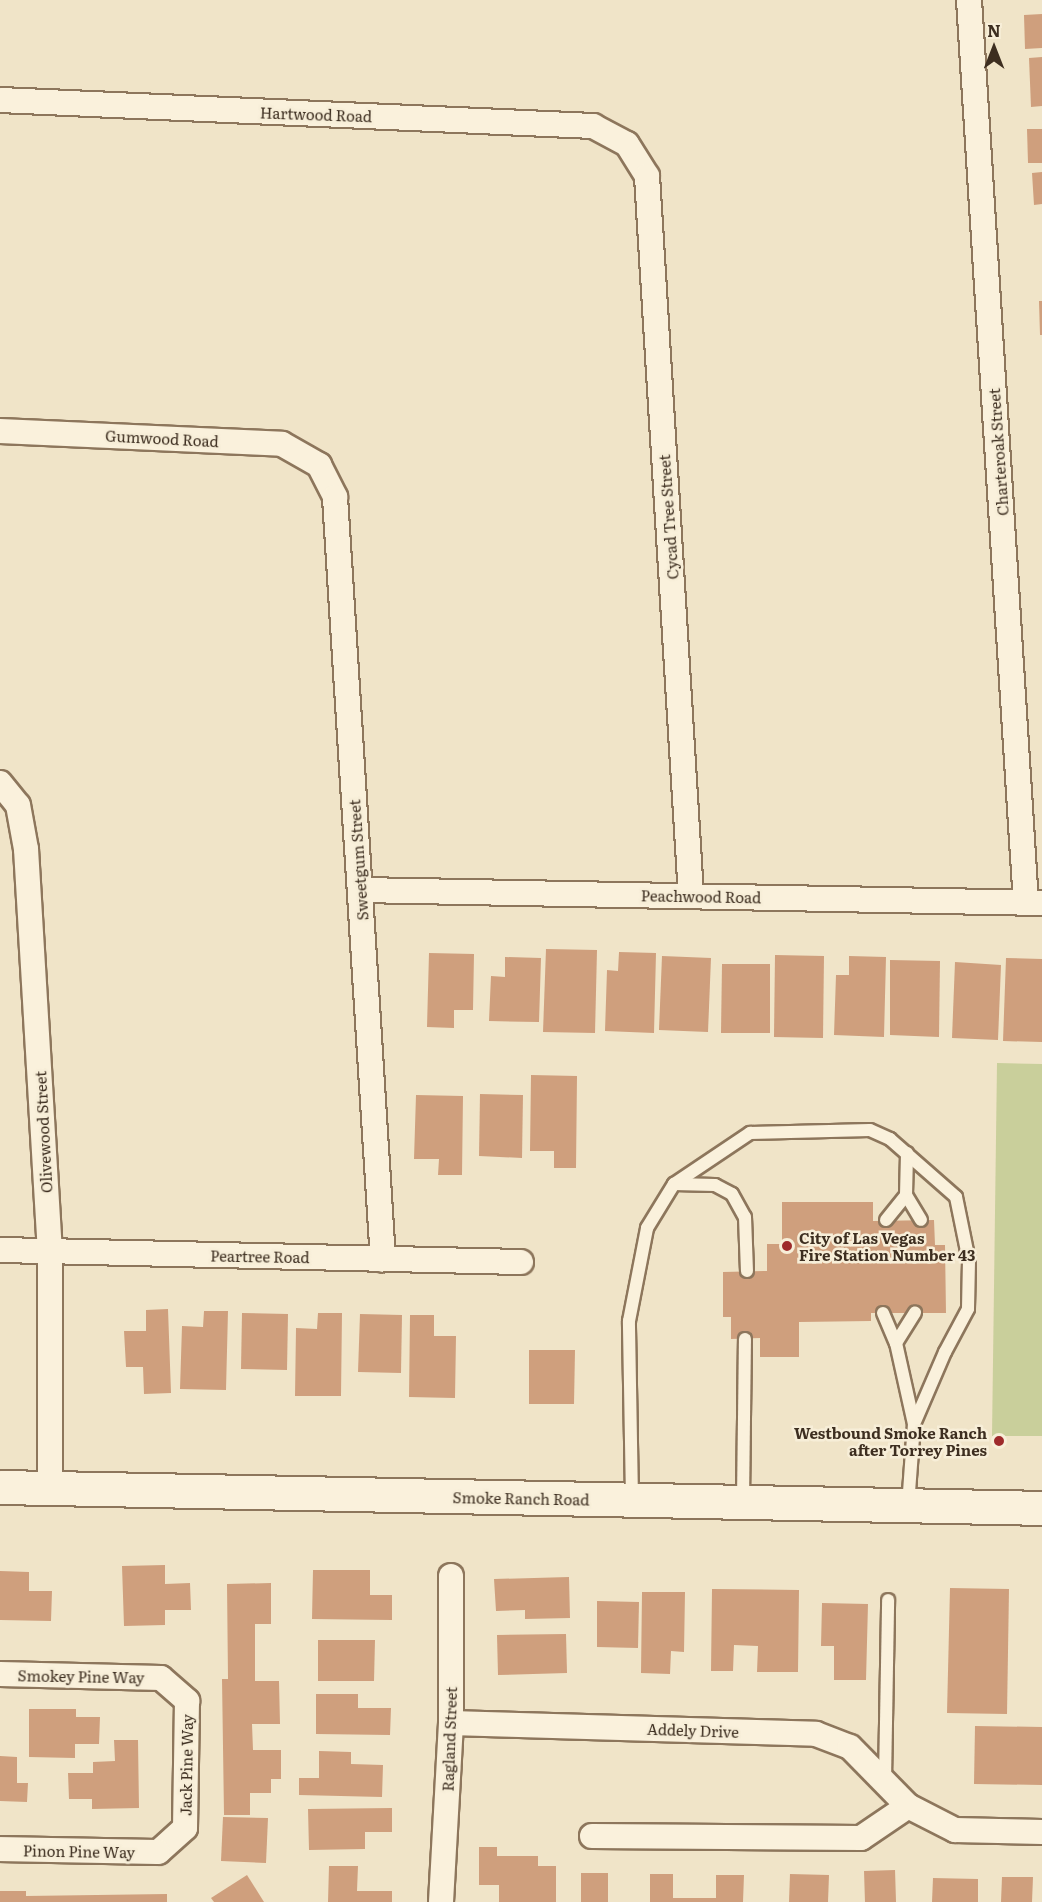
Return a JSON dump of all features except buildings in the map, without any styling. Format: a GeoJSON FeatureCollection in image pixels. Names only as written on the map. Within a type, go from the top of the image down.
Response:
{"type":"FeatureCollection","features":[{"type":"Feature","properties":{"kind":"main road","name":"Smoke Ranch Road"},"geometry":{"type":"LineString","coordinates":[[0,1487],[1042,1508]]}},
{"type":"Feature","properties":{"kind":"street","name":"Charteroak Street"},"geometry":{"type":"LineString","coordinates":[[969,0],[1034,903]]}},
{"type":"Feature","properties":{"kind":"street","name":"Hartwood Road"},"geometry":{"type":"LineString","coordinates":[[0,100],[593,126],[627,144]]}},
{"type":"Feature","properties":{"kind":"street","name":"Cycad Tree Street"},"geometry":{"type":"LineString","coordinates":[[627,144],[647,176],[691,896]]}},
{"type":"Feature","properties":{"kind":"street","name":"Gumwood Road"},"geometry":{"type":"LineString","coordinates":[[0,431],[282,444],[318,465]]}},
{"type":"Feature","properties":{"kind":"street","name":"Sweetgum Street"},"geometry":{"type":"LineString","coordinates":[[318,465],[335,497],[383,1259]]}},
{"type":"Feature","properties":{"kind":"street","name":"Olivewood Street"},"geometry":{"type":"LineString","coordinates":[[0,783],[18,805],[26,849],[50,1251],[50,1488]]}},
{"type":"Feature","properties":{"kind":"street","name":"Peachwood Road"},"geometry":{"type":"LineString","coordinates":[[360,890],[1034,903]]}},
{"type":"Feature","properties":{"kind":"street","name":"Peartree Road"},"geometry":{"type":"LineString","coordinates":[[0,1250],[520,1262]]}},
{"type":"Feature","properties":{"kind":"street","name":"Ragland Street"},"geometry":{"type":"LineString","coordinates":[[441,1902],[451,1723],[451,1576]]}},
{"type":"Feature","properties":{"kind":"street","name":"Smokey Pine Way"},"geometry":{"type":"LineString","coordinates":[[0,1674],[161,1678]]}},
{"type":"Feature","properties":{"kind":"street","name":"Jack Pine Way"},"geometry":{"type":"LineString","coordinates":[[158,1852],[184,1828],[187,1701],[161,1678]]}},
{"type":"Feature","properties":{"kind":"street","name":"Addely Drive"},"geometry":{"type":"LineString","coordinates":[[451,1723],[816,1734],[850,1747],[908,1806],[956,1830],[1042,1832]]}},
{"type":"Feature","properties":{"kind":"street"},"geometry":{"type":"LineString","coordinates":[[592,1836],[861,1838],[908,1806]]}},
{"type":"Feature","properties":{"kind":"street","name":"Pinon Pine Way"},"geometry":{"type":"LineString","coordinates":[[0,1850],[158,1852]]}},
{"type":"Feature","properties":{"kind":"lane"},"geometry":{"type":"LineString","coordinates":[[632,1501],[629,1321],[647,1228],[674,1184],[750,1133],[870,1130],[890,1139],[956,1197],[969,1261],[968,1309],[945,1352],[915,1424],[908,1506]]}},
{"type":"Feature","properties":{"kind":"lane"},"geometry":{"type":"LineString","coordinates":[[907,1153],[906,1195],[921,1220]]}},
{"type":"Feature","properties":{"kind":"lane"},"geometry":{"type":"LineString","coordinates":[[674,1184],[715,1185],[732,1194],[745,1217],[747,1271]]}},
{"type":"Feature","properties":{"kind":"lane"},"geometry":{"type":"LineString","coordinates":[[886,1220],[906,1195]]}},
{"type":"Feature","properties":{"kind":"lane"},"geometry":{"type":"LineString","coordinates":[[883,1313],[896,1343],[915,1424]]}},
{"type":"Feature","properties":{"kind":"lane"},"geometry":{"type":"LineString","coordinates":[[896,1343],[915,1313]]}},
{"type":"Feature","properties":{"kind":"lane"},"geometry":{"type":"LineString","coordinates":[[743,1503],[745,1339]]}},
{"type":"Feature","properties":{"kind":"lane"},"geometry":{"type":"LineString","coordinates":[[885,1781],[888,1600]]}},
{"type":"Feature","properties":{"kind":"green space"},"geometry":{"type":"Polygon","coordinates":[[[997,1063],[1042,1064],[1042,1436],[992,1436],[997,1063]]]}},
{"type":"Feature","properties":{"kind":"place","name":"City of Las Vegas Fire Station Number 43"},"geometry":{"type":"Point","coordinates":[787,1246]}},
{"type":"Feature","properties":{"kind":"place","name":"Westbound Smoke Ranch after Torrey Pines"},"geometry":{"type":"Point","coordinates":[999,1441]}}]}
